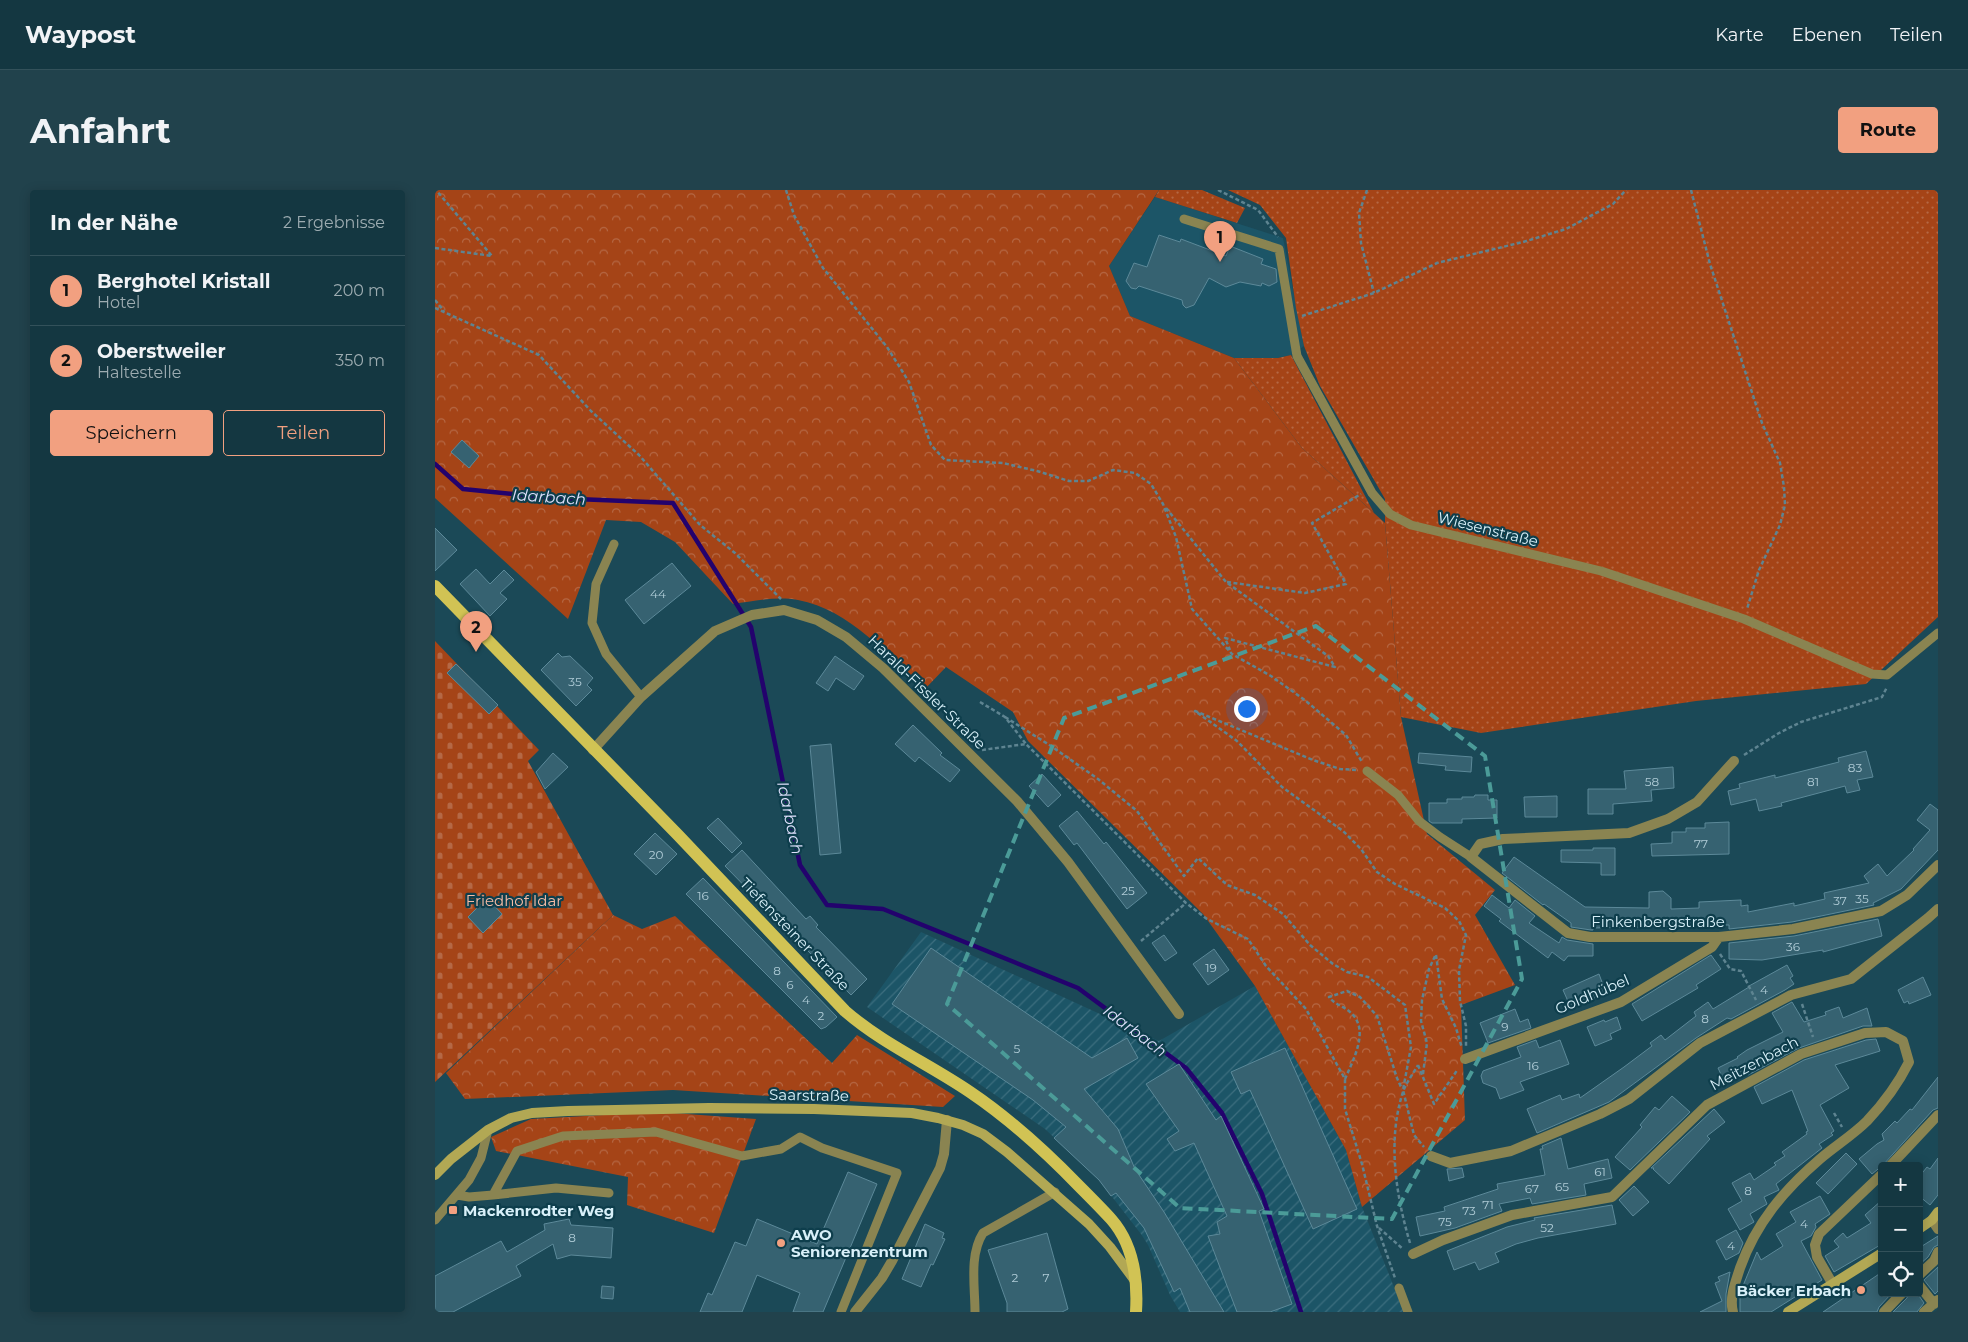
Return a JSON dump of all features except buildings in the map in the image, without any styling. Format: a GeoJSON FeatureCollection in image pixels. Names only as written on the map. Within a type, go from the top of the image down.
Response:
{"type":"FeatureCollection","features":[{"type":"Feature","properties":{"kind":"main road","name":"Tiefensteiner Straße"},"geometry":{"type":"LineString","coordinates":[[435,586],[853,1018],[881,1038],[969,1091],[998,1112],[1062,1168],[1122,1233],[1131,1255],[1137,1283],[1136,1312]]}},
{"type":"Feature","properties":{"kind":"street","name":"Harald-Fissler-Straße"},"geometry":{"type":"LineString","coordinates":[[593,750],[641,697],[715,631],[752,615],[784,610],[817,620],[846,638],[883,668],[1017,801],[1068,862],[1179,1014]]}},
{"type":"Feature","properties":{"kind":"street"},"geometry":{"type":"LineString","coordinates":[[1471,856],[1481,844],[1503,839],[1629,833],[1668,819],[1697,802],[1734,761]]}},
{"type":"Feature","properties":{"kind":"street","name":"Finkenbergstraße"},"geometry":{"type":"LineString","coordinates":[[1471,856],[1568,932],[1590,937],[1716,941],[1793,930],[1881,911],[1907,895],[1938,865]]}},
{"type":"Feature","properties":{"kind":"street"},"geometry":{"type":"LineString","coordinates":[[1431,1156],[1450,1163],[1511,1151],[1600,1114],[1629,1098],[1700,1043],[1798,993],[1851,979],[1938,909]]}},
{"type":"Feature","properties":{"kind":"street","name":"Goldhübel"},"geometry":{"type":"LineString","coordinates":[[1465,1059],[1621,1002],[1716,941]]}},
{"type":"Feature","properties":{"kind":"street","name":"Meitzenbach"},"geometry":{"type":"LineString","coordinates":[[1413,1254],[1443,1240],[1512,1215],[1612,1196],[1707,1105],[1801,1054],[1865,1033],[1885,1032],[1903,1041],[1909,1062],[1898,1083],[1866,1122],[1819,1160],[1789,1189],[1764,1219],[1748,1244],[1734,1287],[1733,1312]]}},
{"type":"Feature","properties":{"kind":"street","name":"Saarstraße"},"geometry":{"type":"LineString","coordinates":[[435,1175],[451,1159],[488,1130],[511,1118],[532,1113],[657,1108],[912,1113],[947,1120],[983,1134],[1055,1192],[1099,1234],[1137,1283]]}},
{"type":"Feature","properties":{"kind":"street"},"geometry":{"type":"LineString","coordinates":[[1893,1162],[1938,1115]]}},
{"type":"Feature","properties":{"kind":"street"},"geometry":{"type":"LineString","coordinates":[[855,1312],[882,1278],[940,1168],[944,1154],[947,1120]]}},
{"type":"Feature","properties":{"kind":"street"},"geometry":{"type":"LineString","coordinates":[[1832,1283],[1817,1257],[1815,1245],[1819,1234],[1878,1178]]}},
{"type":"Feature","properties":{"kind":"street"},"geometry":{"type":"LineString","coordinates":[[1923,1227],[1936,1220]]}},
{"type":"Feature","properties":{"kind":"street"},"geometry":{"type":"LineString","coordinates":[[1923,1271],[1934,1261],[1938,1252]]}},
{"type":"Feature","properties":{"kind":"street"},"geometry":{"type":"LineString","coordinates":[[1787,1312],[1878,1255]]}},
{"type":"Feature","properties":{"kind":"street"},"geometry":{"type":"LineString","coordinates":[[1923,1289],[1936,1302],[1924,1312]]}},
{"type":"Feature","properties":{"kind":"street"},"geometry":{"type":"LineString","coordinates":[[1884,1312],[1898,1297]]}},
{"type":"Feature","properties":{"kind":"lane"},"geometry":{"type":"LineString","coordinates":[[1184,219],[1279,249]]}},
{"type":"Feature","properties":{"kind":"lane","name":"Wiesenstraße"},"geometry":{"type":"LineString","coordinates":[[1279,249],[1297,356],[1370,489],[1390,514],[1411,525],[1601,570],[1744,619],[1872,674],[1887,675]]}},
{"type":"Feature","properties":{"kind":"lane"},"geometry":{"type":"LineString","coordinates":[[614,544],[596,584],[592,623],[606,654],[641,697]]}},
{"type":"Feature","properties":{"kind":"lane"},"geometry":{"type":"LineString","coordinates":[[1887,675],[1938,633]]}},
{"type":"Feature","properties":{"kind":"lane"},"geometry":{"type":"LineString","coordinates":[[1367,770],[1398,795],[1419,821],[1440,837],[1471,856]]}},
{"type":"Feature","properties":{"kind":"lane"},"geometry":{"type":"LineString","coordinates":[[435,1220],[469,1180],[481,1158],[488,1130]]}},
{"type":"Feature","properties":{"kind":"lane"},"geometry":{"type":"LineString","coordinates":[[493,1195],[517,1151],[563,1136],[656,1132],[742,1156],[781,1149],[800,1137],[822,1148],[897,1173],[841,1312]]}},
{"type":"Feature","properties":{"kind":"lane"},"geometry":{"type":"LineString","coordinates":[[457,1195],[469,1197],[556,1188],[609,1193]]}},
{"type":"Feature","properties":{"kind":"lane"},"geometry":{"type":"LineString","coordinates":[[975,1312],[975,1253],[978,1241],[983,1233],[1055,1192]]}},
{"type":"Feature","properties":{"kind":"lane"},"geometry":{"type":"LineString","coordinates":[[1399,1288],[1408,1312]]}},
{"type":"Feature","properties":{"kind":"path"},"geometry":{"type":"LineString","coordinates":[[435,248],[492,256],[436,190]]}},
{"type":"Feature","properties":{"kind":"path"},"geometry":{"type":"LineString","coordinates":[[786,190],[794,215],[823,268],[887,347],[909,382],[931,445],[945,460],[1003,463],[1069,481],[1088,481],[1113,470],[1135,473],[1151,484],[1163,504],[1226,582],[1328,656],[1335,667],[1225,638],[1232,654]]}},
{"type":"Feature","properties":{"kind":"path"},"geometry":{"type":"LineString","coordinates":[[1218,190],[1258,210],[1277,235],[1279,249]]}},
{"type":"Feature","properties":{"kind":"path"},"geometry":{"type":"LineString","coordinates":[[1367,190],[1359,213],[1361,243],[1374,293]]}},
{"type":"Feature","properties":{"kind":"path"},"geometry":{"type":"LineString","coordinates":[[1291,320],[1374,293],[1437,263],[1566,230],[1613,204],[1626,190]]}},
{"type":"Feature","properties":{"kind":"path"},"geometry":{"type":"LineString","coordinates":[[1691,190],[1710,264],[1762,423],[1780,463],[1784,487],[1785,505],[1780,525],[1759,570],[1744,619]]}},
{"type":"Feature","properties":{"kind":"path"},"geometry":{"type":"LineString","coordinates":[[435,300],[445,312]]}},
{"type":"Feature","properties":{"kind":"path"},"geometry":{"type":"LineString","coordinates":[[435,308],[539,356],[591,411],[639,455],[700,526],[735,553],[780,597],[784,610]]}},
{"type":"Feature","properties":{"kind":"path"},"geometry":{"type":"LineString","coordinates":[[1226,582],[1305,593],[1346,584],[1312,523],[1370,489]]}},
{"type":"Feature","properties":{"kind":"path"},"geometry":{"type":"LineString","coordinates":[[1163,504],[1176,537],[1192,609],[1232,654],[1271,676],[1306,701],[1346,735],[1367,770]]}},
{"type":"Feature","properties":{"kind":"path"},"geometry":{"type":"LineString","coordinates":[[1734,761],[1779,732],[1801,722],[1882,697],[1887,688],[1887,675]]}},
{"type":"Feature","properties":{"kind":"path"},"geometry":{"type":"LineString","coordinates":[[980,702],[1051,746],[1090,773],[1137,811],[1185,876],[1198,858],[1227,885],[1255,895],[1283,914],[1310,945],[1333,964],[1347,972],[1368,977],[1405,1005],[1411,1047],[1395,1125],[1396,1165],[1401,1211],[1413,1254]]}},
{"type":"Feature","properties":{"kind":"path"},"geometry":{"type":"LineString","coordinates":[[1367,770],[1340,769],[1313,760],[1195,711],[1237,741],[1282,787],[1343,830],[1361,849],[1377,872],[1395,884],[1445,908],[1459,921],[1466,935],[1459,970],[1460,1001],[1466,1026],[1465,1059],[1434,1104],[1418,1065],[1403,1090]]}},
{"type":"Feature","properties":{"kind":"path"},"geometry":{"type":"LineString","coordinates":[[1005,717],[1026,744],[1186,904],[1207,919],[1247,939],[1266,966],[1306,1009],[1345,1079]]}},
{"type":"Feature","properties":{"kind":"path"},"geometry":{"type":"LineString","coordinates":[[969,752],[1026,744]]}},
{"type":"Feature","properties":{"kind":"path"},"geometry":{"type":"LineString","coordinates":[[1132,948],[1186,904]]}},
{"type":"Feature","properties":{"kind":"path"},"geometry":{"type":"LineString","coordinates":[[1716,941],[1730,969],[1741,971],[1761,1011]]}},
{"type":"Feature","properties":{"kind":"path"},"geometry":{"type":"LineString","coordinates":[[1423,1076],[1427,1043],[1421,1021],[1422,1000],[1429,969],[1436,954],[1442,999],[1456,1028],[1465,1059]]}},
{"type":"Feature","properties":{"kind":"path"},"geometry":{"type":"LineString","coordinates":[[1399,1288],[1377,1226],[1362,1164],[1345,1109],[1345,1079],[1357,1050],[1360,1026],[1351,1013],[1334,1004],[1329,997],[1347,991],[1360,997],[1377,1016],[1397,1078],[1403,1090],[1414,1135],[1431,1156]]}},
{"type":"Feature","properties":{"kind":"path"},"geometry":{"type":"LineString","coordinates":[[1798,993],[1817,1048]]}},
{"type":"Feature","properties":{"kind":"path"},"geometry":{"type":"LineString","coordinates":[[1834,1113],[1848,1137]]}},
{"type":"Feature","properties":{"kind":"path"},"geometry":{"type":"LineString","coordinates":[[1377,1226],[1401,1248],[1413,1254]]}},
{"type":"Feature","properties":{"kind":"highlighted area"},"geometry":{"type":"Polygon","coordinates":[[[1316,626],[1485,756],[1522,979],[1392,1219],[1180,1208],[947,1004],[1064,718],[1316,626]]]}},
{"type":"Feature","properties":{"kind":"shaded area"},"geometry":{"type":"Polygon","coordinates":[[[1155,197],[1283,238],[1304,346],[1291,355],[1278,358],[1234,358],[1130,316],[1109,266],[1155,197]]]}},
{"type":"Feature","properties":{"kind":"shaded area"},"geometry":{"type":"Polygon","coordinates":[[[921,932],[1159,1041],[1255,986],[1346,1150],[1362,1207],[1404,1312],[1180,1312],[1170,1295],[1148,1245],[1099,1180],[1045,1129],[867,1007],[921,932]]]}},
{"type":"Feature","properties":{"kind":"green space"},"geometry":{"type":"Polygon","coordinates":[[[435,190],[1159,190],[1109,266],[1130,316],[1234,358],[1302,448],[1385,523],[1401,717],[1427,834],[1495,890],[1475,915],[1515,985],[1461,1005],[1465,1120],[1362,1207],[1346,1150],[1255,986],[1203,914],[1028,741],[1013,712],[946,667],[924,690],[867,636],[835,613],[817,605],[798,600],[765,599],[733,604],[675,542],[641,522],[606,520],[568,619],[435,498],[435,190]]]}},
{"type":"Feature","properties":{"kind":"green space"},"geometry":{"type":"Polygon","coordinates":[[[1159,190],[1202,190],[1245,208],[1237,223],[1155,197],[1159,190]]]}},
{"type":"Feature","properties":{"kind":"green space"},"geometry":{"type":"Polygon","coordinates":[[[1228,190],[1938,190],[1938,617],[1866,684],[1696,701],[1481,733],[1401,717],[1385,523],[1385,499],[1320,386],[1304,346],[1296,308],[1286,238],[1260,205],[1228,190]]]}},
{"type":"Feature","properties":{"kind":"green space"},"geometry":{"type":"Polygon","coordinates":[[[1291,355],[1374,513],[1302,448],[1234,358],[1278,358],[1291,355]]]}},
{"type":"Feature","properties":{"kind":"green space","name":"Friedhof Idar"},"geometry":{"type":"Polygon","coordinates":[[[435,641],[539,750],[528,761],[613,915],[435,1082],[435,641]]]}},
{"type":"Feature","properties":{"kind":"green space"},"geometry":{"type":"Polygon","coordinates":[[[613,915],[642,929],[675,916],[832,1063],[857,1035],[955,1096],[943,1107],[673,1090],[465,1099],[446,1073],[613,915]]]}},
{"type":"Feature","properties":{"kind":"green space"},"geometry":{"type":"Polygon","coordinates":[[[659,1112],[756,1119],[714,1233],[627,1205],[628,1177],[496,1151],[491,1137],[531,1119],[659,1112]]]}},
{"type":"Feature","properties":{"kind":"waterway","name":"Idarbach"},"geometry":{"type":"LineString","coordinates":[[435,464],[463,489],[552,498],[673,503],[751,627],[800,865],[827,905],[883,909],[1078,988],[1186,1068],[1222,1113],[1262,1194],[1301,1312]]}},
{"type":"Feature","properties":{"kind":"place","name":"Berghotel Kristall"},"geometry":{"type":"Point","coordinates":[1220,262]}},
{"type":"Feature","properties":{"kind":"place","name":"Oberstweiler"},"geometry":{"type":"Point","coordinates":[476,652]}},
{"type":"Feature","properties":{"kind":"place","name":"Mackenrodter Weg"},"geometry":{"type":"Point","coordinates":[453,1210]}},
{"type":"Feature","properties":{"kind":"place","name":"AWO Seniorenzentrum"},"geometry":{"type":"Point","coordinates":[781,1243]}},
{"type":"Feature","properties":{"kind":"place","name":"Bäcker Erbach"},"geometry":{"type":"Point","coordinates":[1861,1290]}}]}
